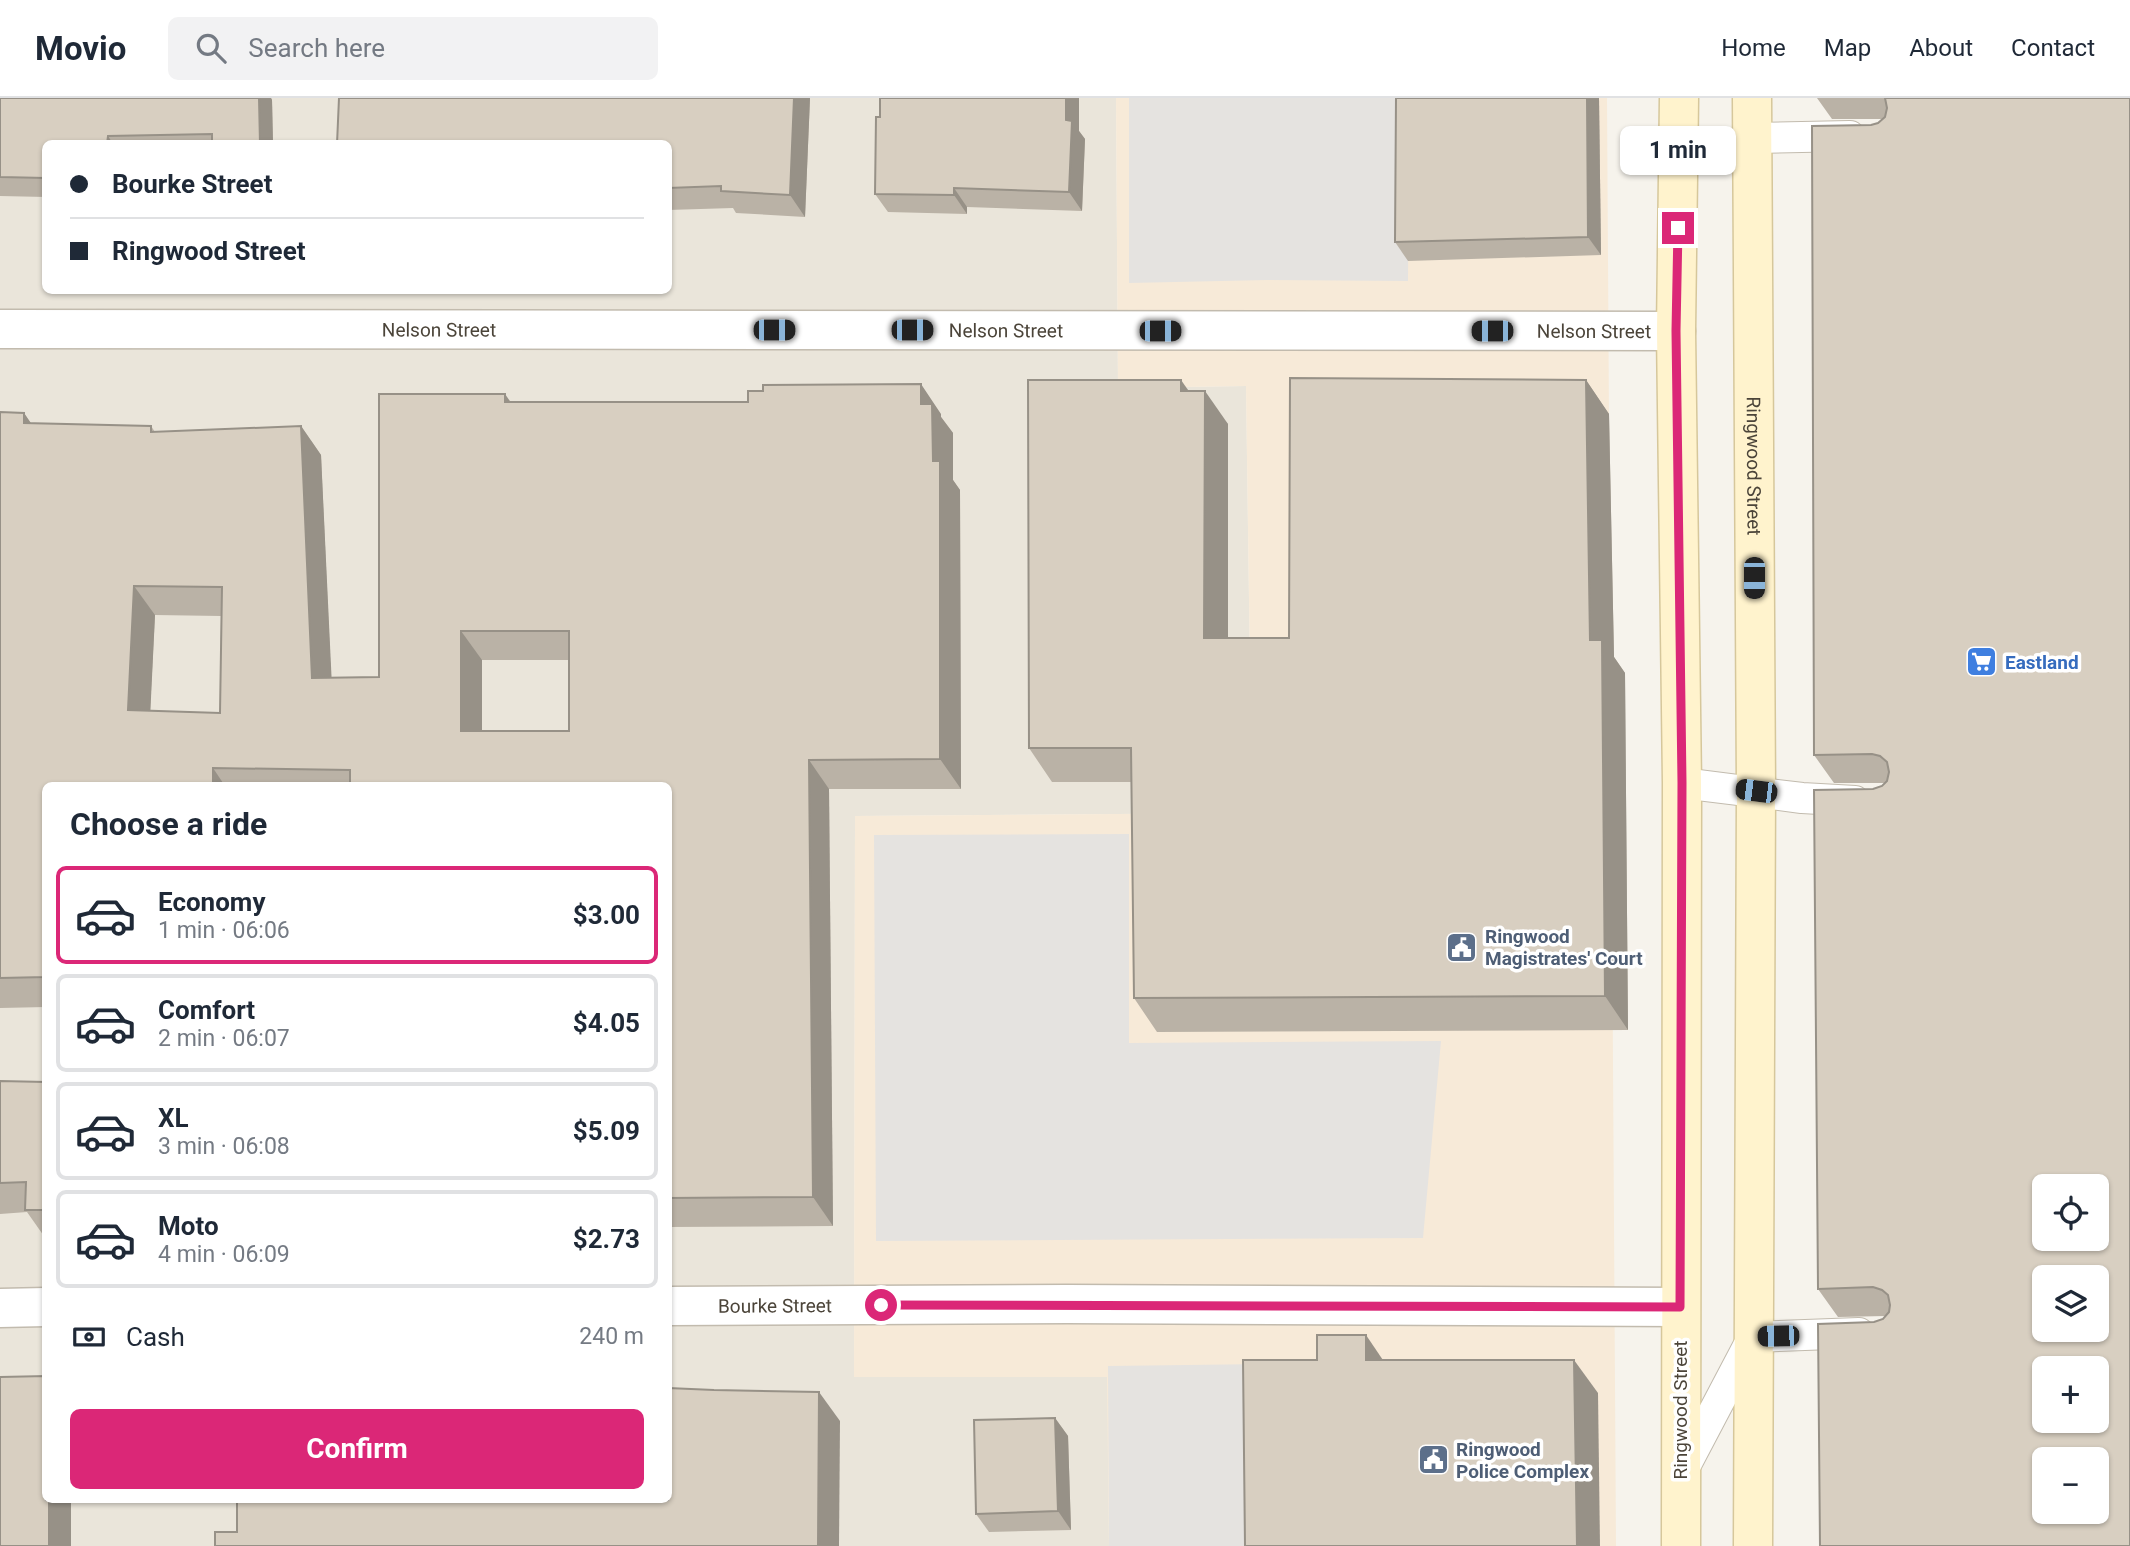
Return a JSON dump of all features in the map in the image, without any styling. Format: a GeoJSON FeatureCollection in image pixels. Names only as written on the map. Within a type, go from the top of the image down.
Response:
{"type":"FeatureCollection","features":[{"type":"Feature","properties":{"kind":"main road","name":"Ringwood Street"},"geometry":{"type":"LineString","coordinates":[[1679,98],[1676,331],[1682,783],[1681,1546]]}},
{"type":"Feature","properties":{"kind":"main road","name":"Ringwood Street"},"geometry":{"type":"LineString","coordinates":[[1752,98],[1756,791],[1752,1546]]}},
{"type":"Feature","properties":{"kind":"street","name":"Nelson Street"},"geometry":{"type":"LineString","coordinates":[[0,330],[1676,331]]}},
{"type":"Feature","properties":{"kind":"street","name":"Bourke Street"},"geometry":{"type":"LineString","coordinates":[[672,1306],[1080,1304],[1680,1307]]}},
{"type":"Feature","properties":{"kind":"street"},"geometry":{"type":"LineString","coordinates":[[0,1308],[42,1307]]}},
{"type":"Feature","properties":{"kind":"lane"},"geometry":{"type":"LineString","coordinates":[[1753,138],[1879,136]]}},
{"type":"Feature","properties":{"kind":"lane"},"geometry":{"type":"LineString","coordinates":[[1682,783],[1834,801],[1878,800]]}},
{"type":"Feature","properties":{"kind":"lane"},"geometry":{"type":"LineString","coordinates":[[1680,1475],[1754,1337],[1879,1333]]}},
{"type":"Feature","properties":{"kind":"shaded area"},"geometry":{"type":"Polygon","coordinates":[[[0,98],[1116,98],[1118,388],[1246,386],[1252,813],[855,816],[854,1376],[1108,1377],[1109,1546],[0,1546],[0,98]]]}},
{"type":"Feature","properties":{"kind":"shaded area"},"geometry":{"type":"Polygon","coordinates":[[[1116,98],[1607,98],[1616,1546],[1109,1546],[1107,1377],[854,1377],[855,816],[1252,813],[1246,386],[1118,388],[1116,98]]]}},
{"type":"Feature","properties":{"kind":"shaded area"},"geometry":{"type":"Polygon","coordinates":[[[1129,98],[1409,98],[1408,281],[1129,283],[1129,98]]]}},
{"type":"Feature","properties":{"kind":"shaded area"},"geometry":{"type":"Polygon","coordinates":[[[1129,834],[1129,1043],[1441,1041],[1423,1238],[876,1241],[874,835],[1129,834]]]}},
{"type":"Feature","properties":{"kind":"shaded area"},"geometry":{"type":"Polygon","coordinates":[[[1266,1364],[1268,1546],[1109,1546],[1108,1366],[1266,1364]]]}},
{"type":"Feature","properties":{"kind":"building"},"geometry":{"type":"Polygon","coordinates":[[[0,98],[259,98],[260,140],[212,140],[212,134],[108,136],[108,140],[42,140],[42,178],[0,177],[0,98]]]}},
{"type":"Feature","properties":{"kind":"building"},"geometry":{"type":"Polygon","coordinates":[[[339,98],[794,98],[790,195],[721,191],[721,186],[672,188],[672,140],[337,140],[339,98]]]}},
{"type":"Feature","properties":{"kind":"building"},"geometry":{"type":"Polygon","coordinates":[[[880,98],[1066,98],[1066,120],[1072,121],[1069,192],[954,188],[954,195],[875,194],[876,117],[880,117],[880,98]]]}},
{"type":"Feature","properties":{"kind":"building"},"geometry":{"type":"Polygon","coordinates":[[[1396,98],[1587,98],[1588,237],[1395,242],[1396,98]]]}},
{"type":"Feature","properties":{"kind":"building","name":"Eastland"},"geometry":{"type":"Polygon","coordinates":[[[1885,98],[2130,98],[2130,1546],[1820,1546],[1818,1324],[1874,1322],[1883,1319],[1889,1312],[1890,1305],[1888,1295],[1873,1287],[1818,1289],[1814,790],[1873,789],[1887,781],[1889,772],[1887,762],[1872,754],[1814,755],[1812,126],[1871,125],[1885,117],[1885,98]]]}},
{"type":"Feature","properties":{"kind":"building"},"geometry":{"type":"Polygon","coordinates":[[[1290,378],[1586,380],[1590,640],[1602,640],[1605,996],[1134,998],[1131,748],[1029,748],[1028,380],[1181,380],[1181,391],[1205,391],[1204,638],[1289,638],[1290,378]]]}},
{"type":"Feature","properties":{"kind":"building"},"geometry":{"type":"Polygon","coordinates":[[[921,384],[921,404],[932,404],[933,461],[940,461],[940,759],[809,760],[813,1197],[672,1198],[672,782],[350,782],[350,770],[213,768],[213,782],[42,782],[42,977],[0,978],[0,412],[24,413],[24,423],[151,426],[151,432],[301,426],[312,678],[379,677],[379,394],[505,394],[505,402],[748,402],[748,391],[763,391],[763,385],[921,384]],[[134,586],[128,710],[220,713],[222,587],[134,586]],[[461,631],[461,731],[569,731],[569,631],[461,631]]]}},
{"type":"Feature","properties":{"kind":"building"},"geometry":{"type":"Polygon","coordinates":[[[0,1081],[42,1082],[42,1210],[25,1210],[26,1182],[0,1183],[0,1081]]]}},
{"type":"Feature","properties":{"kind":"building","name":"Ringwood Police Complex"},"geometry":{"type":"Polygon","coordinates":[[[1317,1335],[1366,1335],[1366,1360],[1574,1360],[1577,1546],[1245,1546],[1243,1360],[1317,1360],[1317,1335]]]}},
{"type":"Feature","properties":{"kind":"building"},"geometry":{"type":"Polygon","coordinates":[[[42,1376],[42,1503],[49,1503],[49,1546],[0,1546],[0,1377],[42,1376]]]}},
{"type":"Feature","properties":{"kind":"building"},"geometry":{"type":"Polygon","coordinates":[[[672,1388],[819,1392],[818,1546],[215,1546],[215,1532],[237,1532],[237,1503],[672,1503],[672,1388]]]}},
{"type":"Feature","properties":{"kind":"building"},"geometry":{"type":"Polygon","coordinates":[[[1055,1418],[1058,1511],[976,1514],[974,1420],[1055,1418]]]}},
{"type":"Feature","properties":{"kind":"place","name":"Eastland"},"geometry":{"type":"Point","coordinates":[1982,662]}},
{"type":"Feature","properties":{"kind":"place","name":"Ringwood Magistrates' Court"},"geometry":{"type":"Point","coordinates":[1462,947]}},
{"type":"Feature","properties":{"kind":"place","name":"Ringwood Police Complex"},"geometry":{"type":"Point","coordinates":[1433,1460]}},
{"type":"Feature","properties":{"kind":"route"},"geometry":{"type":"LineString","coordinates":[[881,1305],[1680,1307],[1682,783],[1676,331],[1678,228]]}}]}
